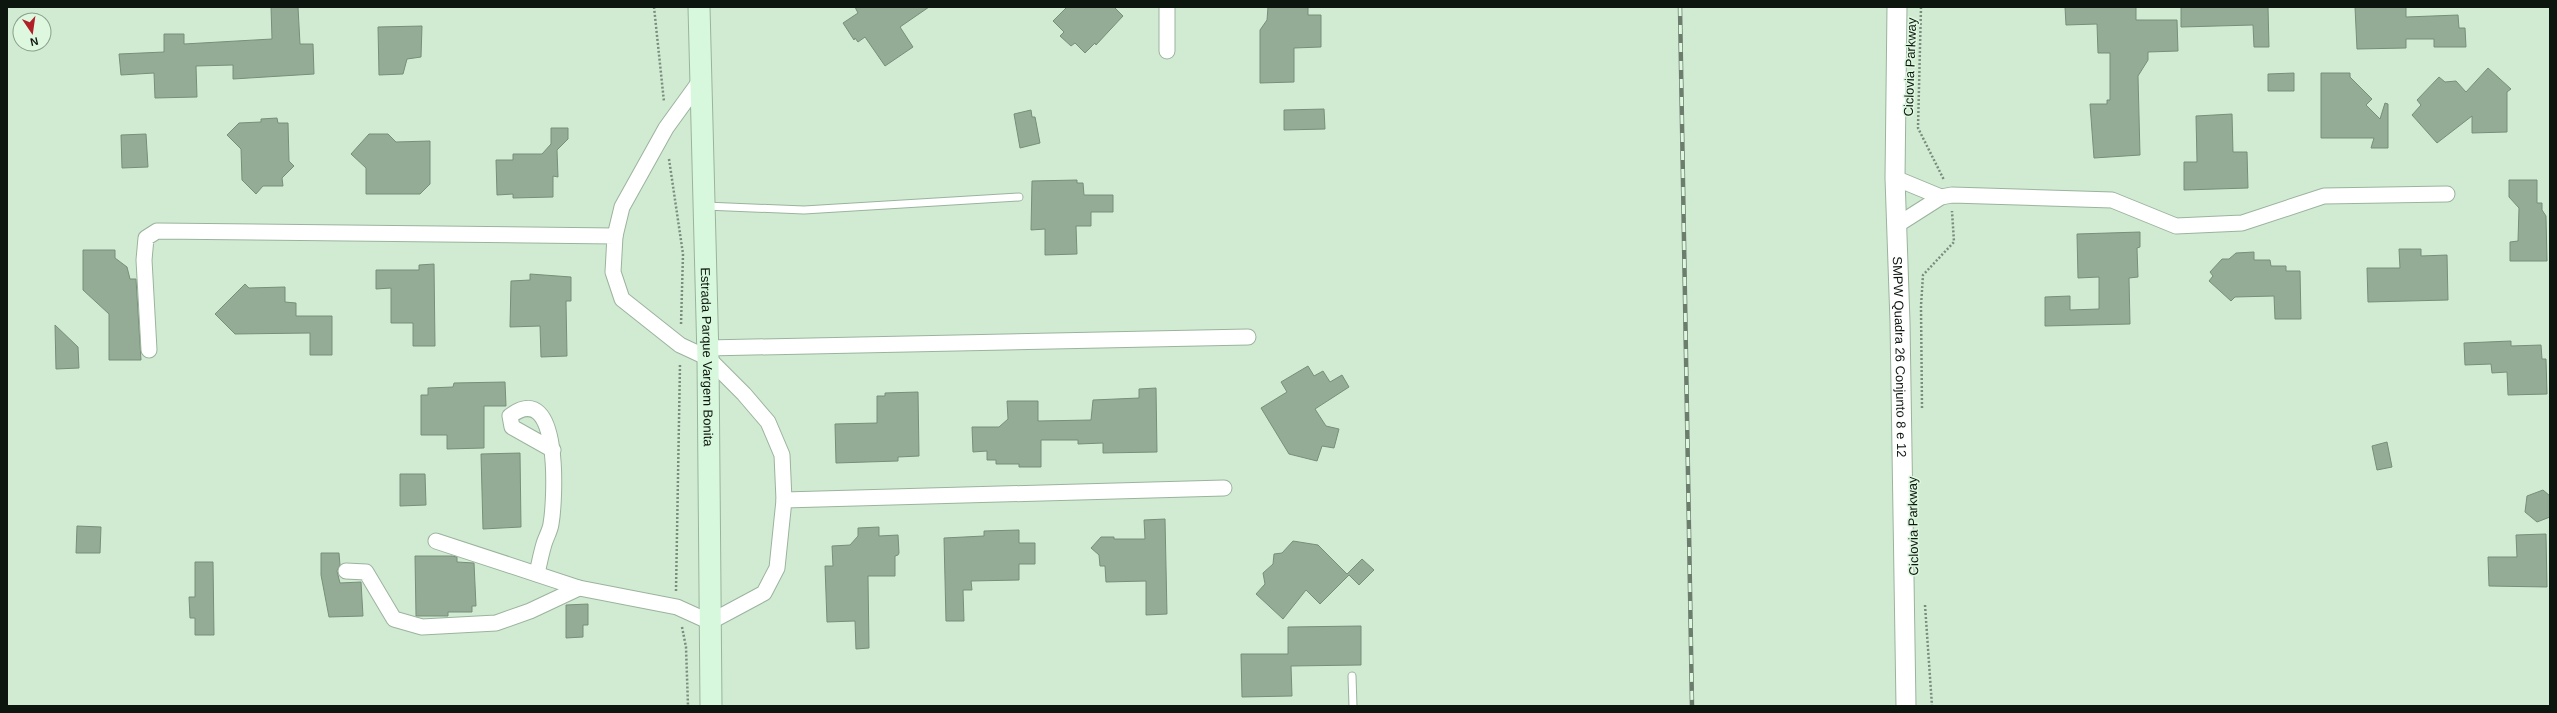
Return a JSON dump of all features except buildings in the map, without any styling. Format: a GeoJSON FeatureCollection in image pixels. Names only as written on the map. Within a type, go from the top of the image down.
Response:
{"type":"FeatureCollection","features":[{"type":"Feature","properties":{"kind":"main road","name":"Estrada Parque Vargem Bonita"},"geometry":{"type":"LineString","coordinates":[[699,7],[707,353],[711,706]]}},
{"type":"Feature","properties":{"kind":"street"},"geometry":{"type":"LineString","coordinates":[[1167,7],[1167,51]]}},
{"type":"Feature","properties":{"kind":"street","name":"SMPW Quadra 26 Conjunto 8 e 12"},"geometry":{"type":"LineString","coordinates":[[1897,7],[1894,178],[1900,322],[1906,706]]}},
{"type":"Feature","properties":{"kind":"street"},"geometry":{"type":"LineString","coordinates":[[700,81],[666,128],[622,207],[615,236],[613,272],[622,299],[680,345],[707,353],[1248,337]]}},
{"type":"Feature","properties":{"kind":"street"},"geometry":{"type":"LineString","coordinates":[[1894,178],[1946,196],[2112,200],[2176,226],[2242,223],[2324,196],[2447,194]]}},
{"type":"Feature","properties":{"kind":"street"},"geometry":{"type":"LineString","coordinates":[[1896,225],[1946,196]]}},
{"type":"Feature","properties":{"kind":"street"},"geometry":{"type":"LineString","coordinates":[[148,350],[144,260],[146,238],[157,231],[615,236]]}},
{"type":"Feature","properties":{"kind":"street"},"geometry":{"type":"LineString","coordinates":[[436,541],[579,588],[678,607],[710,622],[764,593],[777,568],[784,500],[782,455],[768,422],[707,353]]}},
{"type":"Feature","properties":{"kind":"street"},"geometry":{"type":"LineString","coordinates":[[537,574],[544,543],[551,527],[553,450]]}},
{"type":"Feature","properties":{"kind":"street"},"geometry":{"type":"LineString","coordinates":[[784,500],[1224,488]]}},
{"type":"Feature","properties":{"kind":"street"},"geometry":{"type":"LineString","coordinates":[[346,571],[366,572],[394,619],[422,627],[496,623],[530,611],[579,588]]}},
{"type":"Feature","properties":{"kind":"lane"},"geometry":{"type":"LineString","coordinates":[[703,206],[804,210],[1019,197]]}},
{"type":"Feature","properties":{"kind":"lane"},"geometry":{"type":"LineString","coordinates":[[1352,676],[1353,706]]}},
{"type":"Feature","properties":{"kind":"path","name":"Ciclovia Parkway"},"geometry":{"type":"LineString","coordinates":[[1922,7],[1918,128],[1946,196],[1954,242],[1923,275],[1921,306],[1922,415]]}},
{"type":"Feature","properties":{"kind":"path"},"geometry":{"type":"LineString","coordinates":[[1924,603],[1932,706]]}},
{"type":"Feature","properties":{"kind":"railway"},"geometry":{"type":"LineString","coordinates":[[1680,7],[1692,706]]}}]}
